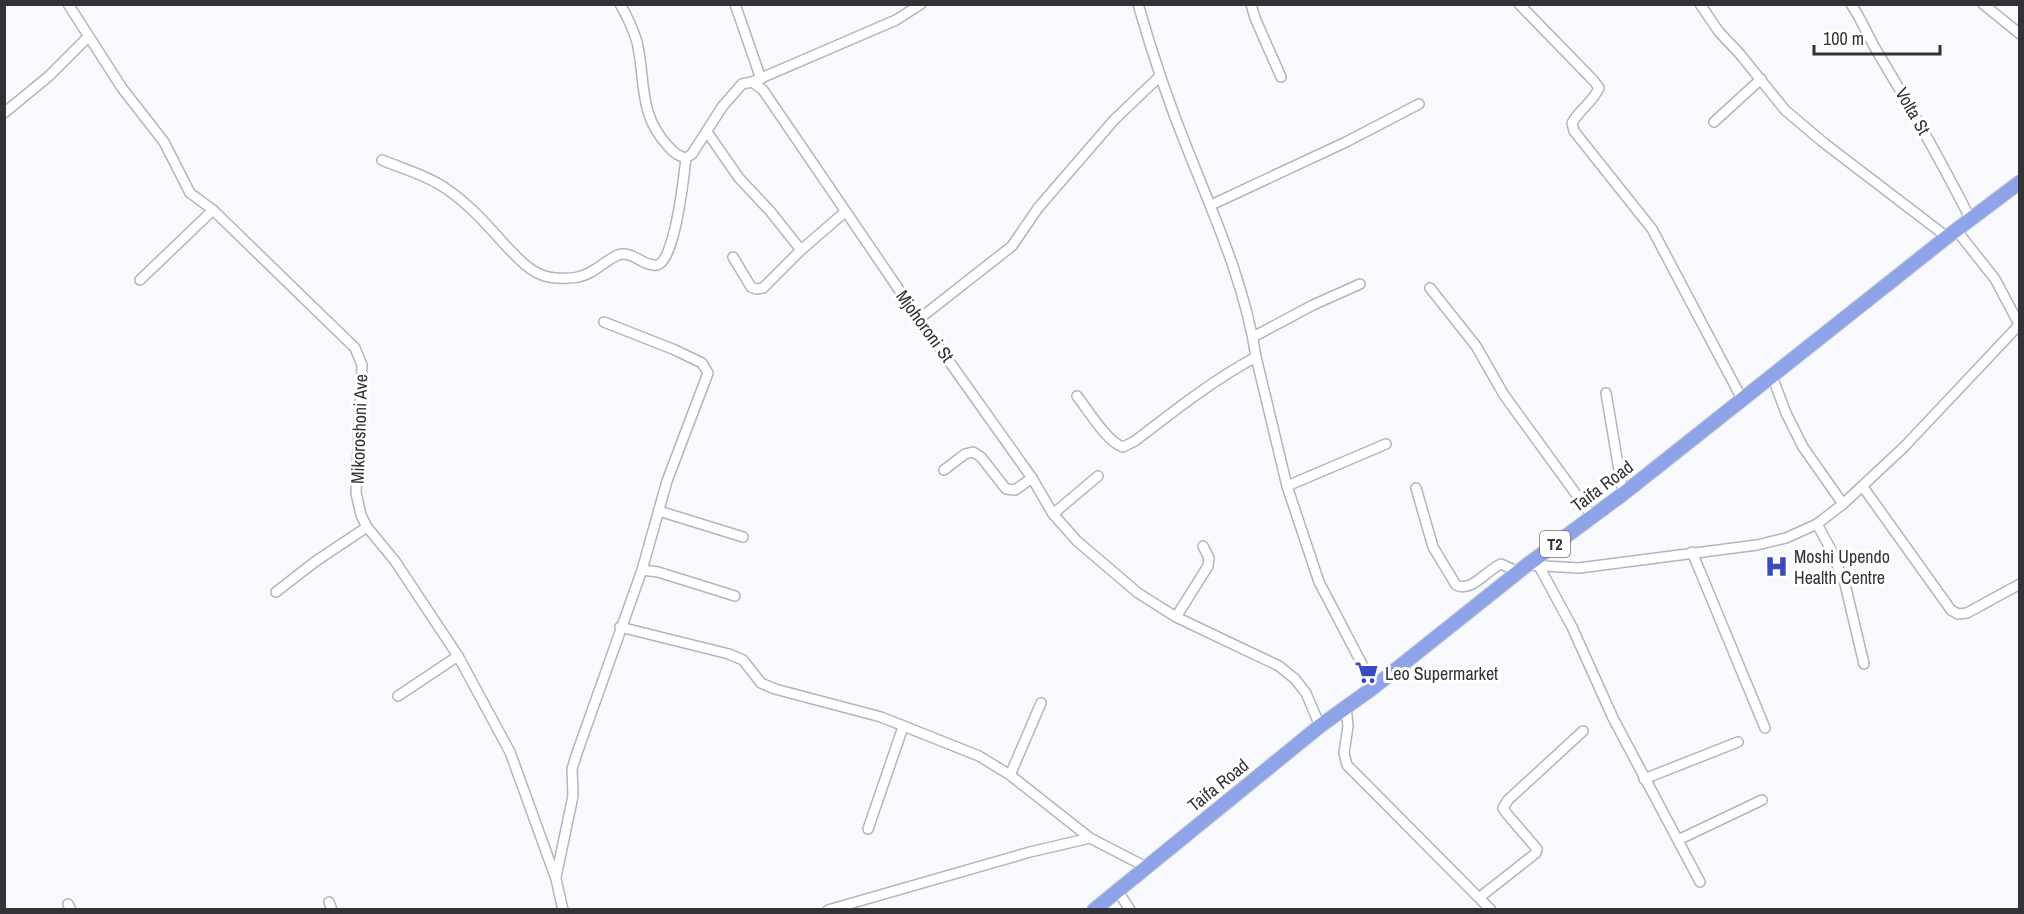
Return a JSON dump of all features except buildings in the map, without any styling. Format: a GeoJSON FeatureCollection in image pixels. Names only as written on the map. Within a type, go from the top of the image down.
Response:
{"type":"FeatureCollection","features":[{"type":"Feature","properties":{"kind":"highway","name":"Taifa Road"},"geometry":{"type":"LineString","coordinates":[[1094,909],[1320,726],[1529,568],[1592,516],[2019,182]]}},
{"type":"Feature","properties":{"kind":"street","name":"Mikoroshoni Ave"},"geometry":{"type":"LineString","coordinates":[[68,4],[122,87],[164,142],[190,193],[213,210],[345,336],[359,355],[362,365],[357,493],[361,514],[367,527],[395,561],[458,656],[510,752],[556,879],[563,909]]}},
{"type":"Feature","properties":{"kind":"street"},"geometry":{"type":"LineString","coordinates":[[620,4],[637,43],[647,114],[657,135],[677,156],[687,158]]}},
{"type":"Feature","properties":{"kind":"street"},"geometry":{"type":"LineString","coordinates":[[735,4],[757,80]]}},
{"type":"Feature","properties":{"kind":"street"},"geometry":{"type":"LineString","coordinates":[[382,160],[447,189],[462,201],[521,261],[544,276],[577,278],[623,254],[654,265],[661,264],[666,256],[679,212],[687,158],[692,154],[722,107],[742,84],[757,80],[896,20],[921,4]]}},
{"type":"Feature","properties":{"kind":"street"},"geometry":{"type":"LineString","coordinates":[[1138,4],[1160,76],[1211,205],[1235,274],[1253,337],[1287,486],[1319,582],[1374,687]]}},
{"type":"Feature","properties":{"kind":"street"},"geometry":{"type":"LineString","coordinates":[[1251,4],[1281,77]]}},
{"type":"Feature","properties":{"kind":"street"},"geometry":{"type":"LineString","coordinates":[[1519,4],[1599,88],[1595,96],[1576,116],[1572,123],[1574,130],[1652,229],[1742,399]]}},
{"type":"Feature","properties":{"kind":"street"},"geometry":{"type":"LineString","coordinates":[[1416,488],[1433,547],[1456,585],[1462,588],[1469,586],[1501,564],[1529,568],[1579,568],[1757,545],[1786,538],[1817,524],[1863,487],[1904,447],[2019,324],[1995,279],[1952,234],[1785,110],[1719,32],[1701,4]]}},
{"type":"Feature","properties":{"kind":"street","name":"Volta St"},"geometry":{"type":"LineString","coordinates":[[1851,4],[1940,159],[1971,220]]}},
{"type":"Feature","properties":{"kind":"street"},"geometry":{"type":"LineString","coordinates":[[1983,4],[2019,33]]}},
{"type":"Feature","properties":{"kind":"street"},"geometry":{"type":"LineString","coordinates":[[4,113],[49,76],[88,37]]}},
{"type":"Feature","properties":{"kind":"street"},"geometry":{"type":"LineString","coordinates":[[919,319],[1012,246],[1038,207],[1114,120],[1160,76]]}},
{"type":"Feature","properties":{"kind":"street"},"geometry":{"type":"LineString","coordinates":[[1714,122],[1761,79]]}},
{"type":"Feature","properties":{"kind":"street","name":"Mjohoroni St"},"geometry":{"type":"LineString","coordinates":[[757,80],[845,212],[1032,478],[1053,514],[1103,566],[1138,593],[1176,617],[1279,666],[1295,679],[1306,693],[1320,726]]}},
{"type":"Feature","properties":{"kind":"street"},"geometry":{"type":"LineString","coordinates":[[1211,205],[1346,142],[1419,104]]}},
{"type":"Feature","properties":{"kind":"street"},"geometry":{"type":"LineString","coordinates":[[706,132],[739,178],[770,211],[801,250]]}},
{"type":"Feature","properties":{"kind":"street"},"geometry":{"type":"LineString","coordinates":[[140,280],[213,210]]}},
{"type":"Feature","properties":{"kind":"street"},"geometry":{"type":"LineString","coordinates":[[733,257],[751,287],[756,290],[762,288],[845,212]]}},
{"type":"Feature","properties":{"kind":"street"},"geometry":{"type":"LineString","coordinates":[[1253,337],[1313,305],[1360,284]]}},
{"type":"Feature","properties":{"kind":"street"},"geometry":{"type":"LineString","coordinates":[[1430,288],[1476,346],[1504,395],[1592,516]]}},
{"type":"Feature","properties":{"kind":"street"},"geometry":{"type":"LineString","coordinates":[[556,879],[573,796],[572,770],[620,627],[642,570],[667,481],[708,373],[702,363],[604,322]]}},
{"type":"Feature","properties":{"kind":"street"},"geometry":{"type":"LineString","coordinates":[[1077,396],[1116,445],[1123,447],[1135,441],[1202,393],[1223,375],[1256,357]]}},
{"type":"Feature","properties":{"kind":"street"},"geometry":{"type":"LineString","coordinates":[[1772,376],[1786,413],[1803,447],[1843,504]]}},
{"type":"Feature","properties":{"kind":"street"},"geometry":{"type":"LineString","coordinates":[[1606,393],[1623,494]]}},
{"type":"Feature","properties":{"kind":"street"},"geometry":{"type":"LineString","coordinates":[[1287,486],[1386,444]]}},
{"type":"Feature","properties":{"kind":"street"},"geometry":{"type":"LineString","coordinates":[[944,470],[965,454],[973,452],[981,457],[1006,489],[1015,490],[1032,478]]}},
{"type":"Feature","properties":{"kind":"street"},"geometry":{"type":"LineString","coordinates":[[1053,514],[1098,476]]}},
{"type":"Feature","properties":{"kind":"street"},"geometry":{"type":"LineString","coordinates":[[1863,487],[1951,610],[1958,614],[1967,614],[2019,584]]}},
{"type":"Feature","properties":{"kind":"street"},"geometry":{"type":"LineString","coordinates":[[659,511],[743,537]]}},
{"type":"Feature","properties":{"kind":"street"},"geometry":{"type":"LineString","coordinates":[[1817,524],[1845,584],[1864,664]]}},
{"type":"Feature","properties":{"kind":"street"},"geometry":{"type":"LineString","coordinates":[[276,592],[316,561],[367,527]]}},
{"type":"Feature","properties":{"kind":"street"},"geometry":{"type":"LineString","coordinates":[[1176,617],[1208,566],[1209,558],[1203,546]]}},
{"type":"Feature","properties":{"kind":"street"},"geometry":{"type":"LineString","coordinates":[[1692,552],[1765,728]]}},
{"type":"Feature","properties":{"kind":"street"},"geometry":{"type":"LineString","coordinates":[[1529,568],[1572,627],[1613,718],[1700,882]]}},
{"type":"Feature","properties":{"kind":"street"},"geometry":{"type":"LineString","coordinates":[[642,570],[658,572],[735,596]]}},
{"type":"Feature","properties":{"kind":"street"},"geometry":{"type":"LineString","coordinates":[[620,627],[729,654],[743,660],[761,683],[775,689],[882,717],[979,756],[1010,775],[1090,838],[1113,852],[1146,867]]}},
{"type":"Feature","properties":{"kind":"street"},"geometry":{"type":"LineString","coordinates":[[398,696],[458,656]]}},
{"type":"Feature","properties":{"kind":"street"},"geometry":{"type":"LineString","coordinates":[[1010,775],[1041,703]]}},
{"type":"Feature","properties":{"kind":"street"},"geometry":{"type":"LineString","coordinates":[[1346,707],[1348,726],[1344,753],[1347,765],[1491,909]]}},
{"type":"Feature","properties":{"kind":"street"},"geometry":{"type":"LineString","coordinates":[[868,829],[903,727]]}},
{"type":"Feature","properties":{"kind":"street"},"geometry":{"type":"LineString","coordinates":[[1480,897],[1536,853],[1537,849],[1503,808],[1508,800],[1583,731]]}},
{"type":"Feature","properties":{"kind":"street"},"geometry":{"type":"LineString","coordinates":[[1644,779],[1738,742]]}},
{"type":"Feature","properties":{"kind":"street"},"geometry":{"type":"LineString","coordinates":[[1678,840],[1762,800]]}},
{"type":"Feature","properties":{"kind":"street"},"geometry":{"type":"LineString","coordinates":[[828,909],[1030,852],[1090,838]]}},
{"type":"Feature","properties":{"kind":"street"},"geometry":{"type":"LineString","coordinates":[[1118,891],[1130,909]]}},
{"type":"Feature","properties":{"kind":"place","name":"Moshi Upendo Health Centre"},"geometry":{"type":"Point","coordinates":[1776,566]}},
{"type":"Feature","properties":{"kind":"place","name":"Leo Supermarket"},"geometry":{"type":"Point","coordinates":[1367,673]}}]}
